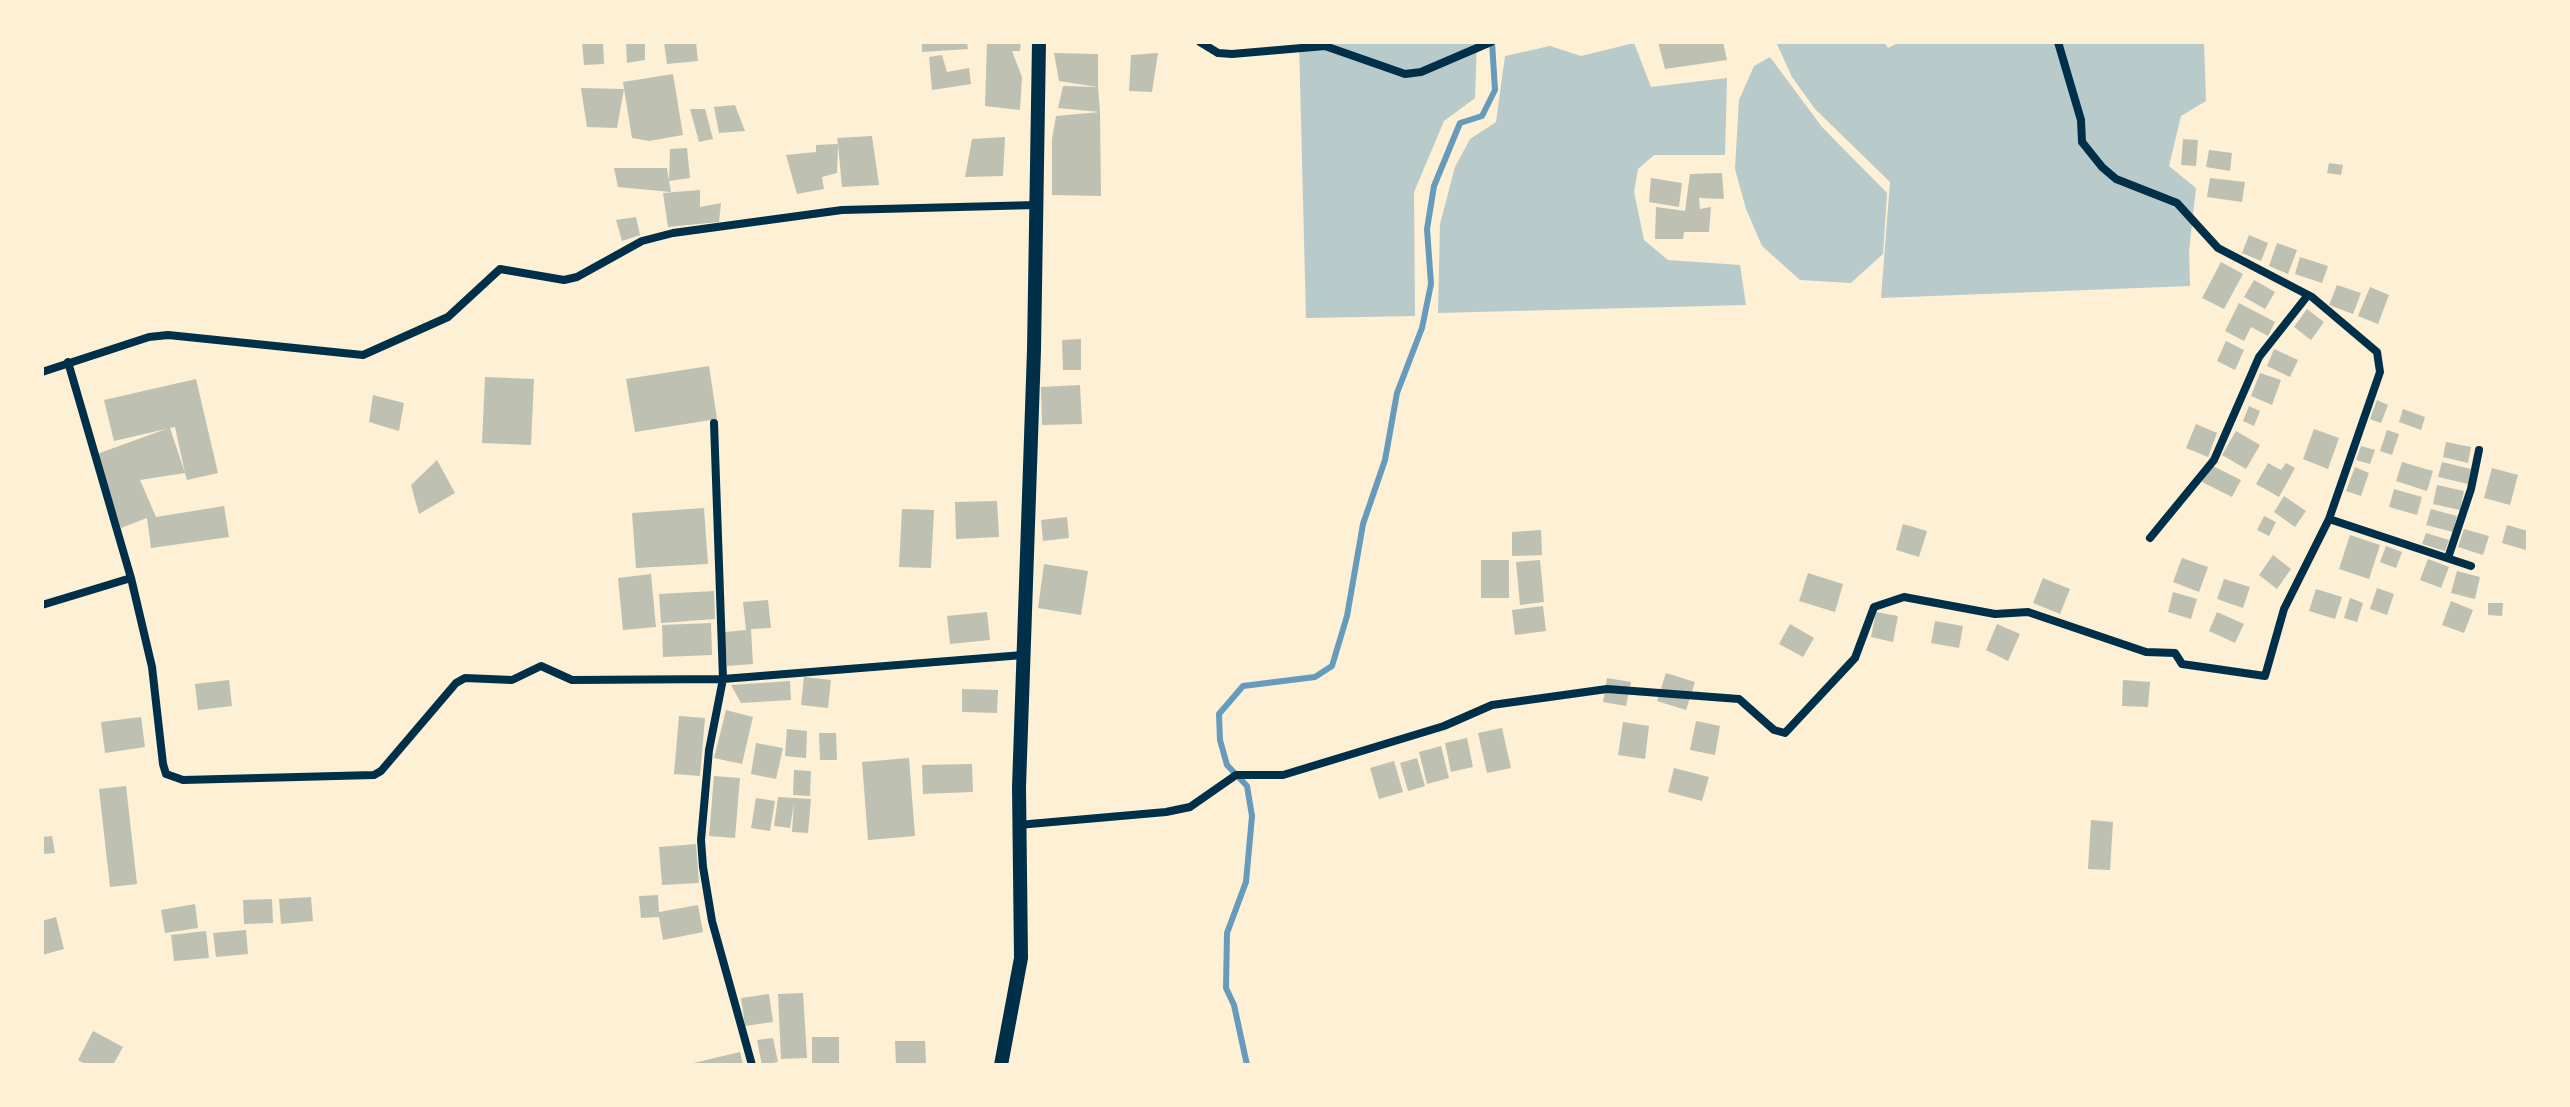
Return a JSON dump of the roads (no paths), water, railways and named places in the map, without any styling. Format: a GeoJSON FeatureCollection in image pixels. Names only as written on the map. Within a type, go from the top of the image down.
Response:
{"type":"FeatureCollection","features":[{"type":"Feature","properties":{"kind":"street"},"geometry":{"type":"LineString","coordinates":[[1001,1065],[1021,958],[1018,825],[1039,42]]}},
{"type":"Feature","properties":{"kind":"street"},"geometry":{"type":"LineString","coordinates":[[1200,42],[1218,53],[1232,54],[1325,46],[1405,74],[1421,72],[1490,42]]}},
{"type":"Feature","properties":{"kind":"street"},"geometry":{"type":"LineString","coordinates":[[1018,825],[1166,812],[1190,807],[1236,775],[1283,775],[1444,726],[1492,705],[1607,689],[1739,699],[1774,730],[1785,733],[1855,658],[1865,640],[1872,611],[1878,605],[1904,597],[1995,614],[2028,612],[2146,652],[2175,653],[2182,664],[2265,676],[2284,609],[2329,519],[2380,372],[2377,352],[2308,295],[2218,248],[2177,203],[2116,179],[2102,167],[2082,142],[2074,92],[2058,42]]}},
{"type":"Feature","properties":{"kind":"street"},"geometry":{"type":"LineString","coordinates":[[42,372],[149,337],[168,335],[363,355],[448,317],[500,269],[564,280],[577,277],[642,241],[673,233],[842,210],[1037,205]]}},
{"type":"Feature","properties":{"kind":"street"},"geometry":{"type":"LineString","coordinates":[[2150,538],[2214,460],[2259,357],[2308,295]]}},
{"type":"Feature","properties":{"kind":"street"},"geometry":{"type":"LineString","coordinates":[[68,362],[131,578],[152,667],[163,764],[166,774],[173,778],[374,775],[460,680],[512,680],[541,666],[572,680],[723,679],[1023,655]]}},
{"type":"Feature","properties":{"kind":"street"},"geometry":{"type":"LineString","coordinates":[[714,423],[723,679],[709,750],[703,867],[712,921],[752,1065]]}},
{"type":"Feature","properties":{"kind":"street"},"geometry":{"type":"LineString","coordinates":[[2448,558],[2471,489],[2479,450]]}},
{"type":"Feature","properties":{"kind":"street"},"geometry":{"type":"LineString","coordinates":[[2329,519],[2471,566]]}},
{"type":"Feature","properties":{"kind":"street"},"geometry":{"type":"LineString","coordinates":[[42,605],[131,578]]}},
{"type":"Feature","properties":{"kind":"waterway"},"geometry":{"type":"LineString","coordinates":[[1247,1065],[1234,1005],[1226,988],[1227,933],[1246,882],[1252,816],[1247,786],[1227,765],[1220,740],[1219,714],[1243,686],[1315,677],[1332,666],[1347,616],[1363,524],[1385,460],[1397,393],[1422,328],[1431,284],[1427,229],[1434,186],[1460,123],[1482,116],[1495,90],[1492,42]]}}]}
